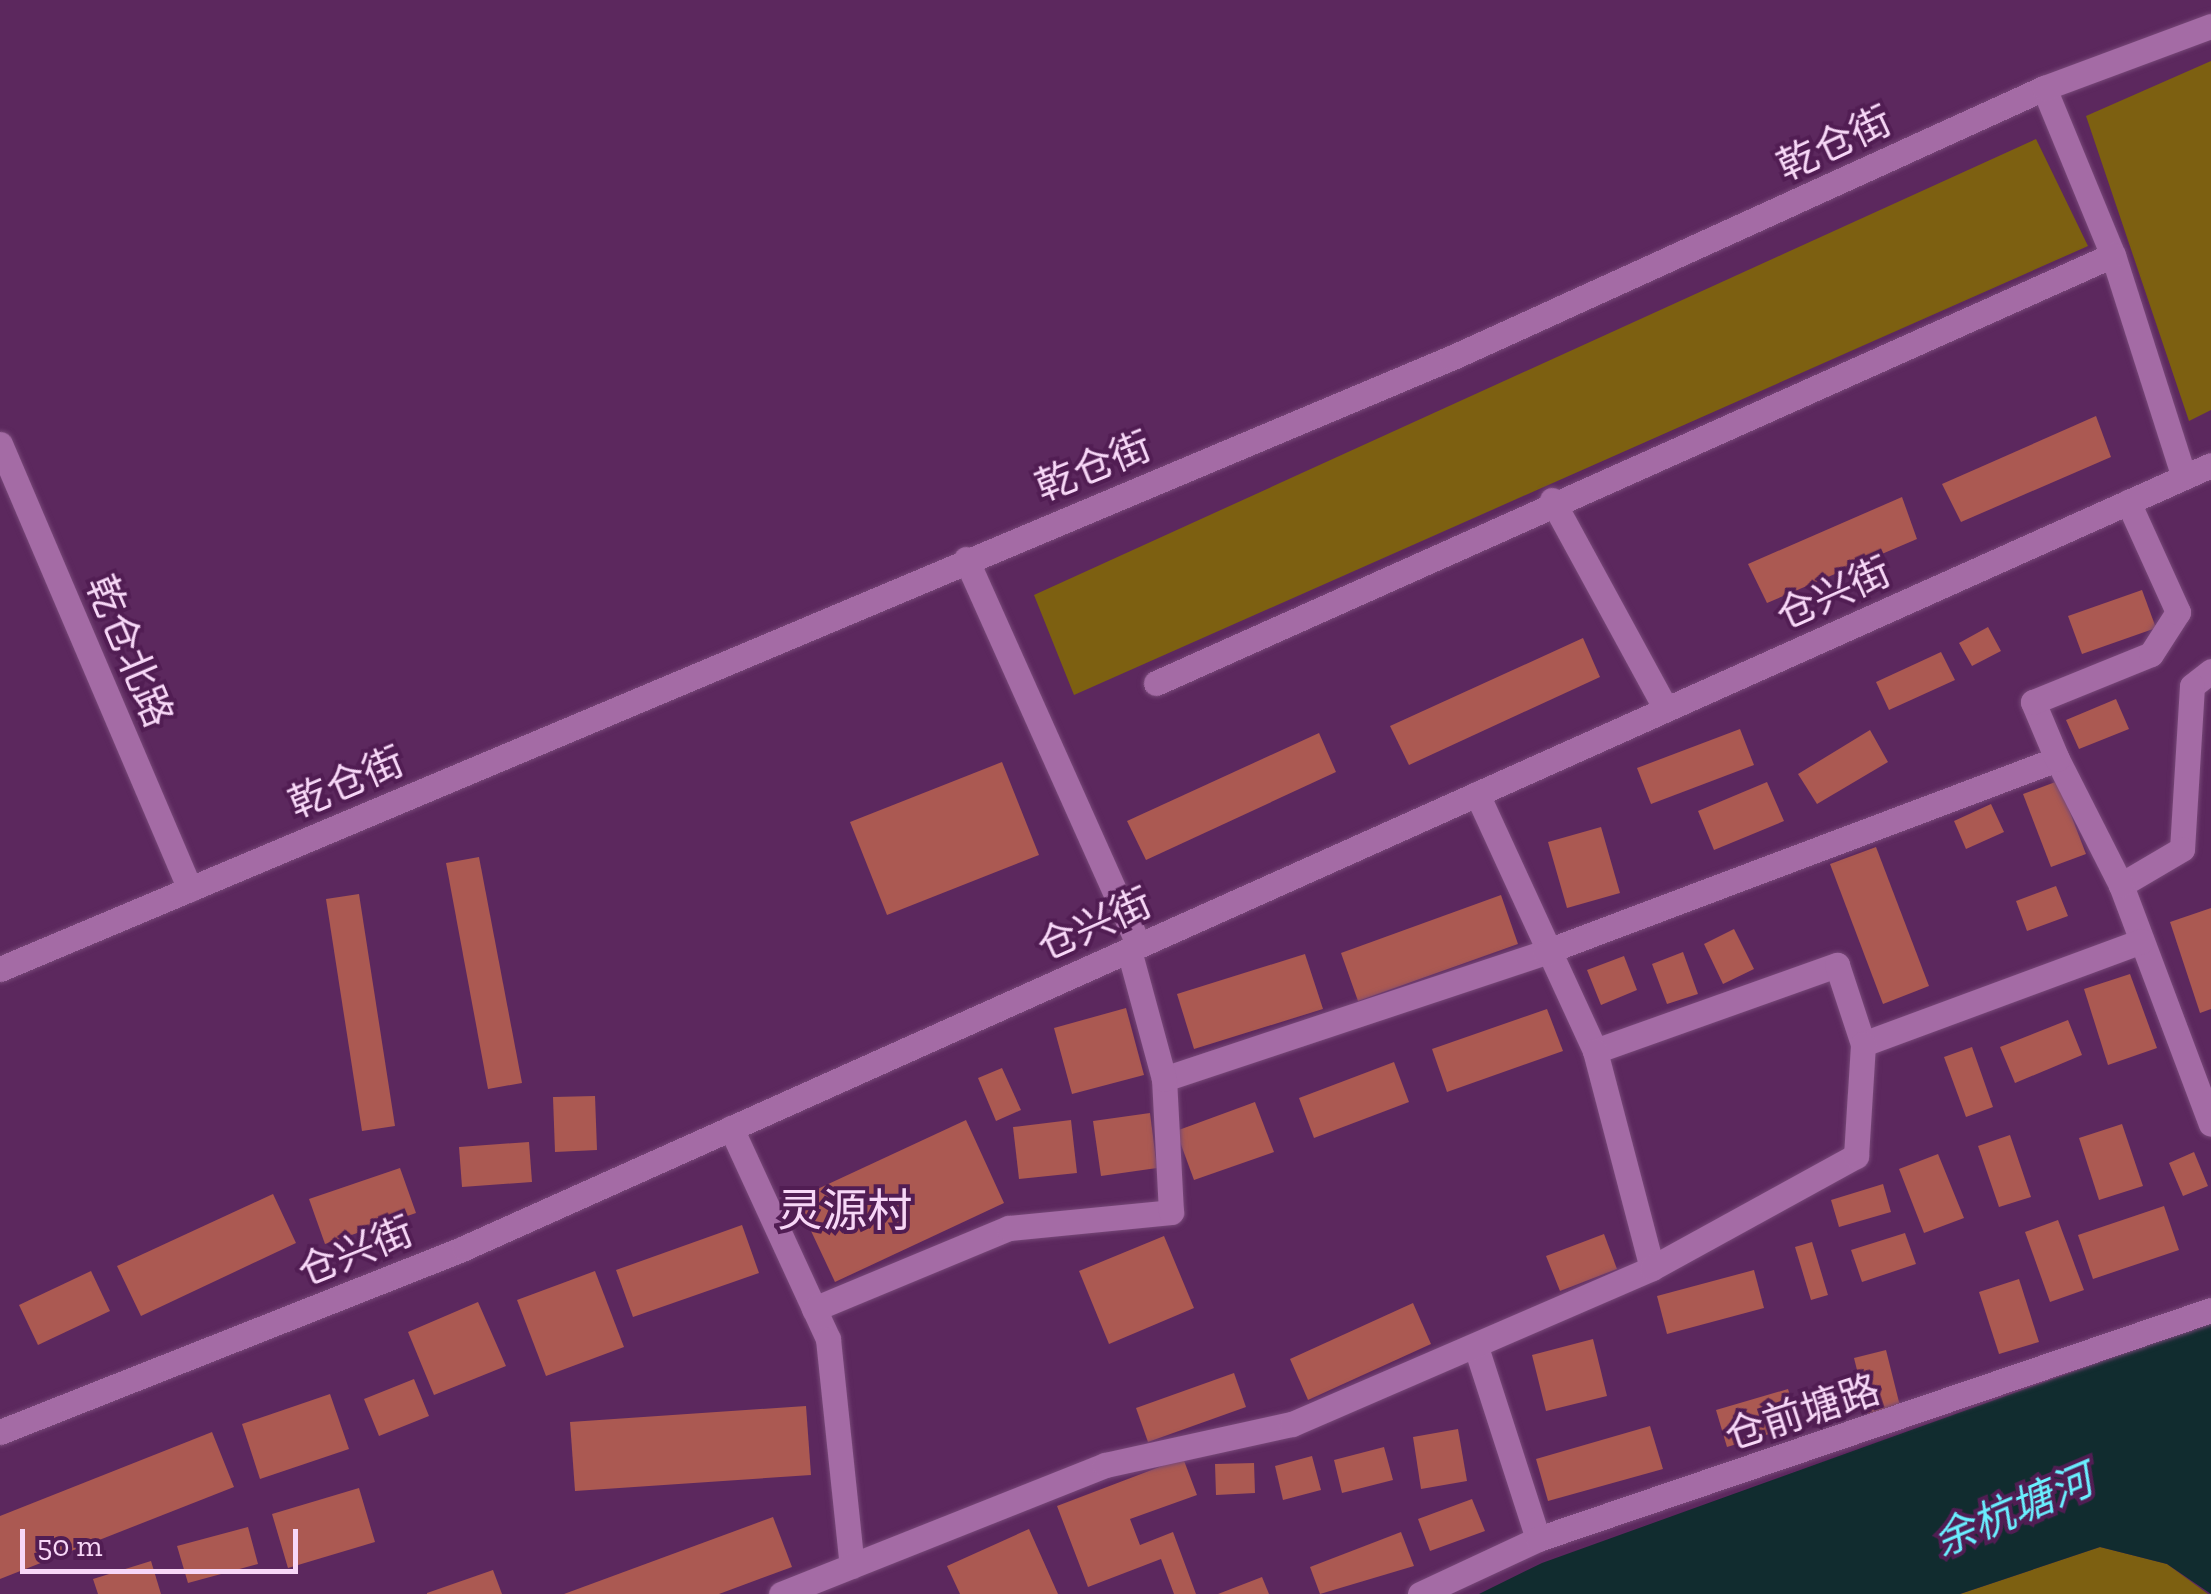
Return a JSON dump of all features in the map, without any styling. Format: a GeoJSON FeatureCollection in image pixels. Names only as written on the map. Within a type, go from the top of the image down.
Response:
{"type":"FeatureCollection","features":[{"type":"Feature","properties":{"kind":"street","name":"乾仓街"},"geometry":{"type":"LineString","coordinates":[[0,970],[1452,358],[2044,88],[2211,26]]}},
{"type":"Feature","properties":{"kind":"street"},"geometry":{"type":"LineString","coordinates":[[2044,88],[2113,255],[2184,477]]}},
{"type":"Feature","properties":{"kind":"street"},"geometry":{"type":"LineString","coordinates":[[1156,683],[1552,500],[2113,255]]}},
{"type":"Feature","properties":{"kind":"street","name":"乾仓北路"},"geometry":{"type":"LineString","coordinates":[[0,444],[190,889]]}},
{"type":"Feature","properties":{"kind":"street","name":"仓兴街"},"geometry":{"type":"LineString","coordinates":[[0,1432],[464,1248],[2211,465]]}},
{"type":"Feature","properties":{"kind":"street"},"geometry":{"type":"LineString","coordinates":[[1552,500],[1666,710]]}},
{"type":"Feature","properties":{"kind":"street"},"geometry":{"type":"LineString","coordinates":[[2128,502],[2178,612],[2151,654],[2033,702],[2120,885],[2211,1124]]}},
{"type":"Feature","properties":{"kind":"street"},"geometry":{"type":"LineString","coordinates":[[814,1309],[1009,1228],[1172,1212],[1164,1079],[1134,948],[966,560]]}},
{"type":"Feature","properties":{"kind":"street"},"geometry":{"type":"LineString","coordinates":[[2120,885],[2182,850],[2192,686],[2211,670]]}},
{"type":"Feature","properties":{"kind":"street"},"geometry":{"type":"LineString","coordinates":[[1164,1079],[1544,952],[2058,759]]}},
{"type":"Feature","properties":{"kind":"street"},"geometry":{"type":"LineString","coordinates":[[1476,794],[1544,952],[1596,1050],[1652,1268]]}},
{"type":"Feature","properties":{"kind":"street"},"geometry":{"type":"LineString","coordinates":[[1863,1044],[2142,941]]}},
{"type":"Feature","properties":{"kind":"street"},"geometry":{"type":"LineString","coordinates":[[781,1594],[1105,1465],[1292,1424],[1652,1268],[1856,1156],[1863,1044],[1837,966],[1596,1050]]}},
{"type":"Feature","properties":{"kind":"street"},"geometry":{"type":"LineString","coordinates":[[732,1128],[828,1338],[852,1566]]}},
{"type":"Feature","properties":{"kind":"street","name":"仓前塘路"},"geometry":{"type":"LineString","coordinates":[[1420,1594],[1538,1539],[2211,1310]]}},
{"type":"Feature","properties":{"kind":"street"},"geometry":{"type":"LineString","coordinates":[[1476,1346],[1538,1539]]}},
{"type":"Feature","properties":{"kind":"shaded area"},"geometry":{"type":"Polygon","coordinates":[[[2211,61],[2211,410],[2189,421],[2086,116],[2211,61]]]}},
{"type":"Feature","properties":{"kind":"shaded area"},"geometry":{"type":"Polygon","coordinates":[[[2036,139],[2088,246],[1074,695],[1034,595],[2036,139]]]}},
{"type":"Feature","properties":{"kind":"shaded area"},"geometry":{"type":"Polygon","coordinates":[[[2100,1547],[2167,1564],[2208,1594],[1960,1594],[2100,1547]]]}},
{"type":"Feature","properties":{"kind":"water","name":"余杭塘河"},"geometry":{"type":"Polygon","coordinates":[[[2211,1322],[2211,1594],[2167,1564],[2100,1547],[1960,1594],[1479,1594],[1542,1563],[2211,1322]]]}},
{"type":"Feature","properties":{"kind":"building"},"geometry":{"type":"Polygon","coordinates":[[[2096,416],[2111,457],[1961,522],[1942,484],[2096,416]]]}},
{"type":"Feature","properties":{"kind":"building"},"geometry":{"type":"Polygon","coordinates":[[[1902,497],[1917,539],[1767,603],[1748,564],[1902,497]]]}},
{"type":"Feature","properties":{"kind":"building"},"geometry":{"type":"Polygon","coordinates":[[[2142,590],[2156,628],[2082,654],[2068,616],[2142,590]]]}},
{"type":"Feature","properties":{"kind":"building"},"geometry":{"type":"Polygon","coordinates":[[[1988,627],[2001,651],[1972,666],[1959,643],[1988,627]]]}},
{"type":"Feature","properties":{"kind":"building"},"geometry":{"type":"Polygon","coordinates":[[[1583,638],[1600,677],[1409,765],[1390,726],[1583,638]]]}},
{"type":"Feature","properties":{"kind":"building"},"geometry":{"type":"Polygon","coordinates":[[[1941,652],[1955,680],[1889,710],[1876,682],[1941,652]]]}},
{"type":"Feature","properties":{"kind":"building"},"geometry":{"type":"Polygon","coordinates":[[[2116,699],[2129,729],[2079,749],[2066,720],[2116,699]]]}},
{"type":"Feature","properties":{"kind":"building"},"geometry":{"type":"Polygon","coordinates":[[[1740,729],[1754,765],[1651,804],[1637,768],[1740,729]]]}},
{"type":"Feature","properties":{"kind":"building"},"geometry":{"type":"Polygon","coordinates":[[[1870,730],[1888,762],[1817,804],[1798,774],[1870,730]]]}},
{"type":"Feature","properties":{"kind":"building"},"geometry":{"type":"Polygon","coordinates":[[[1319,733],[1336,772],[1146,860],[1127,821],[1319,733]]]}},
{"type":"Feature","properties":{"kind":"building"},"geometry":{"type":"Polygon","coordinates":[[[1002,762],[1039,855],[887,915],[850,822],[1002,762]]]}},
{"type":"Feature","properties":{"kind":"building"},"geometry":{"type":"Polygon","coordinates":[[[2058,781],[2086,854],[2051,867],[2023,794],[2058,781]]]}},
{"type":"Feature","properties":{"kind":"building"},"geometry":{"type":"Polygon","coordinates":[[[1767,782],[1784,821],[1714,850],[1698,811],[1767,782]]]}},
{"type":"Feature","properties":{"kind":"building"},"geometry":{"type":"Polygon","coordinates":[[[1991,804],[2004,832],[1966,849],[1954,821],[1991,804]]]}},
{"type":"Feature","properties":{"kind":"building"},"geometry":{"type":"Polygon","coordinates":[[[1601,827],[1620,893],[1567,908],[1548,842],[1601,827]]]}},
{"type":"Feature","properties":{"kind":"building"},"geometry":{"type":"Polygon","coordinates":[[[1876,847],[1929,986],[1883,1004],[1830,864],[1876,847]]]}},
{"type":"Feature","properties":{"kind":"building"},"geometry":{"type":"Polygon","coordinates":[[[479,857],[522,1083],[488,1089],[446,863],[479,857]]]}},
{"type":"Feature","properties":{"kind":"building"},"geometry":{"type":"Polygon","coordinates":[[[2056,886],[2068,916],[2027,931],[2016,901],[2056,886]]]}},
{"type":"Feature","properties":{"kind":"building"},"geometry":{"type":"Polygon","coordinates":[[[359,894],[395,1126],[362,1131],[326,899],[359,894]]]}},
{"type":"Feature","properties":{"kind":"building"},"geometry":{"type":"Polygon","coordinates":[[[1501,895],[1518,944],[1358,1001],[1341,953],[1501,895]]]}},
{"type":"Feature","properties":{"kind":"building"},"geometry":{"type":"Polygon","coordinates":[[[2211,908],[2211,1009],[2200,1013],[2170,922],[2211,908]]]}},
{"type":"Feature","properties":{"kind":"building"},"geometry":{"type":"Polygon","coordinates":[[[1734,929],[1754,969],[1723,984],[1704,944],[1734,929]]]}},
{"type":"Feature","properties":{"kind":"building"},"geometry":{"type":"Polygon","coordinates":[[[1683,952],[1698,994],[1667,1004],[1652,964],[1683,952]]]}},
{"type":"Feature","properties":{"kind":"building"},"geometry":{"type":"Polygon","coordinates":[[[1305,954],[1323,1009],[1194,1049],[1177,994],[1305,954]]]}},
{"type":"Feature","properties":{"kind":"building"},"geometry":{"type":"Polygon","coordinates":[[[1624,956],[1637,990],[1601,1005],[1587,970],[1624,956]]]}},
{"type":"Feature","properties":{"kind":"building"},"geometry":{"type":"Polygon","coordinates":[[[2130,974],[2157,1048],[2108,1065],[2084,989],[2130,974]]]}},
{"type":"Feature","properties":{"kind":"building"},"geometry":{"type":"Polygon","coordinates":[[[1126,1008],[1144,1075],[1072,1094],[1054,1028],[1126,1008]]]}},
{"type":"Feature","properties":{"kind":"building"},"geometry":{"type":"Polygon","coordinates":[[[1547,1009],[1563,1051],[1447,1092],[1432,1049],[1547,1009]]]}},
{"type":"Feature","properties":{"kind":"building"},"geometry":{"type":"Polygon","coordinates":[[[2068,1020],[2082,1055],[2015,1083],[2000,1047],[2068,1020]]]}},
{"type":"Feature","properties":{"kind":"building"},"geometry":{"type":"Polygon","coordinates":[[[1972,1047],[1993,1107],[1966,1117],[1944,1057],[1972,1047]]]}},
{"type":"Feature","properties":{"kind":"building"},"geometry":{"type":"Polygon","coordinates":[[[1394,1062],[1409,1102],[1314,1138],[1299,1098],[1394,1062]]]}},
{"type":"Feature","properties":{"kind":"building"},"geometry":{"type":"Polygon","coordinates":[[[1002,1068],[1021,1110],[996,1121],[978,1078],[1002,1068]]]}},
{"type":"Feature","properties":{"kind":"building"},"geometry":{"type":"Polygon","coordinates":[[[595,1096],[597,1150],[555,1152],[553,1097],[595,1096]]]}},
{"type":"Feature","properties":{"kind":"building"},"geometry":{"type":"Polygon","coordinates":[[[1255,1102],[1274,1152],[1194,1180],[1176,1131],[1255,1102]]]}},
{"type":"Feature","properties":{"kind":"building"},"geometry":{"type":"Polygon","coordinates":[[[1150,1113],[1157,1168],[1101,1176],[1093,1121],[1150,1113]]]}},
{"type":"Feature","properties":{"kind":"building"},"geometry":{"type":"Polygon","coordinates":[[[966,1120],[1004,1203],[835,1282],[796,1199],[966,1120]]]}},
{"type":"Feature","properties":{"kind":"building"},"geometry":{"type":"Polygon","coordinates":[[[1071,1120],[1077,1173],[1019,1179],[1013,1127],[1071,1120]]]}},
{"type":"Feature","properties":{"kind":"building"},"geometry":{"type":"Polygon","coordinates":[[[2122,1124],[2143,1186],[2099,1200],[2079,1138],[2122,1124]]]}},
{"type":"Feature","properties":{"kind":"building"},"geometry":{"type":"Polygon","coordinates":[[[2010,1135],[2031,1197],[1999,1207],[1978,1146],[2010,1135]]]}},
{"type":"Feature","properties":{"kind":"building"},"geometry":{"type":"Polygon","coordinates":[[[529,1142],[532,1182],[462,1187],[459,1147],[529,1142]]]}},
{"type":"Feature","properties":{"kind":"building"},"geometry":{"type":"Polygon","coordinates":[[[2194,1152],[2208,1186],[2183,1196],[2169,1163],[2194,1152]]]}},
{"type":"Feature","properties":{"kind":"building"},"geometry":{"type":"Polygon","coordinates":[[[1938,1154],[1964,1218],[1924,1233],[1899,1169],[1938,1154]]]}},
{"type":"Feature","properties":{"kind":"building"},"geometry":{"type":"Polygon","coordinates":[[[400,1168],[416,1213],[325,1244],[309,1199],[400,1168]]]}},
{"type":"Feature","properties":{"kind":"building"},"geometry":{"type":"Polygon","coordinates":[[[1883,1184],[1891,1212],[1839,1227],[1831,1200],[1883,1184]]]}},
{"type":"Feature","properties":{"kind":"building"},"geometry":{"type":"Polygon","coordinates":[[[273,1194],[296,1243],[141,1316],[117,1266],[273,1194]]]}},
{"type":"Feature","properties":{"kind":"building"},"geometry":{"type":"Polygon","coordinates":[[[2164,1206],[2179,1250],[2093,1279],[2078,1235],[2164,1206]]]}},
{"type":"Feature","properties":{"kind":"building"},"geometry":{"type":"Polygon","coordinates":[[[2058,1220],[2084,1290],[2050,1302],[2025,1232],[2058,1220]]]}},
{"type":"Feature","properties":{"kind":"building"},"geometry":{"type":"Polygon","coordinates":[[[742,1225],[759,1273],[633,1317],[616,1270],[742,1225]]]}},
{"type":"Feature","properties":{"kind":"building"},"geometry":{"type":"Polygon","coordinates":[[[1905,1233],[1916,1264],[1862,1282],[1851,1250],[1905,1233]]]}},
{"type":"Feature","properties":{"kind":"building"},"geometry":{"type":"Polygon","coordinates":[[[1604,1234],[1617,1269],[1560,1291],[1546,1256],[1604,1234]]]}},
{"type":"Feature","properties":{"kind":"building"},"geometry":{"type":"Polygon","coordinates":[[[1164,1236],[1194,1308],[1109,1344],[1079,1271],[1164,1236]]]}},
{"type":"Feature","properties":{"kind":"building"},"geometry":{"type":"Polygon","coordinates":[[[1812,1242],[1828,1295],[1811,1300],[1795,1247],[1812,1242]]]}},
{"type":"Feature","properties":{"kind":"building"},"geometry":{"type":"Polygon","coordinates":[[[1754,1270],[1764,1308],[1667,1334],[1657,1296],[1754,1270]]]}},
{"type":"Feature","properties":{"kind":"building"},"geometry":{"type":"Polygon","coordinates":[[[91,1271],[110,1311],[38,1345],[19,1305],[91,1271]]]}},
{"type":"Feature","properties":{"kind":"building"},"geometry":{"type":"Polygon","coordinates":[[[595,1271],[624,1347],[546,1376],[517,1300],[595,1271]]]}},
{"type":"Feature","properties":{"kind":"building"},"geometry":{"type":"Polygon","coordinates":[[[2019,1279],[2039,1342],[1999,1354],[1979,1292],[2019,1279]]]}},
{"type":"Feature","properties":{"kind":"building"},"geometry":{"type":"Polygon","coordinates":[[[478,1302],[506,1366],[434,1395],[408,1332],[478,1302]]]}},
{"type":"Feature","properties":{"kind":"building"},"geometry":{"type":"Polygon","coordinates":[[[1413,1303],[1431,1344],[1308,1400],[1290,1359],[1413,1303]]]}},
{"type":"Feature","properties":{"kind":"building"},"geometry":{"type":"Polygon","coordinates":[[[1593,1339],[1607,1396],[1546,1411],[1532,1355],[1593,1339]]]}},
{"type":"Feature","properties":{"kind":"building"},"geometry":{"type":"Polygon","coordinates":[[[1886,1350],[1900,1406],[1868,1414],[1854,1358],[1886,1350]]]}},
{"type":"Feature","properties":{"kind":"building"},"geometry":{"type":"Polygon","coordinates":[[[1234,1373],[1246,1407],[1148,1442],[1136,1408],[1234,1373]]]}},
{"type":"Feature","properties":{"kind":"building"},"geometry":{"type":"Polygon","coordinates":[[[414,1379],[429,1416],[379,1436],[364,1399],[414,1379]]]}},
{"type":"Feature","properties":{"kind":"building"},"geometry":{"type":"Polygon","coordinates":[[[1788,1389],[1799,1425],[1727,1447],[1716,1410],[1788,1389]]]}},
{"type":"Feature","properties":{"kind":"building"},"geometry":{"type":"Polygon","coordinates":[[[330,1394],[349,1449],[260,1479],[242,1424],[330,1394]]]}},
{"type":"Feature","properties":{"kind":"building"},"geometry":{"type":"Polygon","coordinates":[[[806,1406],[811,1475],[575,1491],[570,1422],[806,1406]]]}},
{"type":"Feature","properties":{"kind":"building"},"geometry":{"type":"Polygon","coordinates":[[[1650,1426],[1663,1469],[1548,1501],[1536,1459],[1650,1426]]]}},
{"type":"Feature","properties":{"kind":"building"},"geometry":{"type":"Polygon","coordinates":[[[1458,1429],[1467,1481],[1421,1489],[1413,1437],[1458,1429]]]}},
{"type":"Feature","properties":{"kind":"building"},"geometry":{"type":"Polygon","coordinates":[[[212,1432],[234,1487],[0,1579],[0,1516],[212,1432]]]}},
{"type":"Feature","properties":{"kind":"building"},"geometry":{"type":"Polygon","coordinates":[[[1384,1447],[1393,1480],[1342,1493],[1334,1460],[1384,1447]]]}},
{"type":"Feature","properties":{"kind":"building"},"geometry":{"type":"Polygon","coordinates":[[[1312,1456],[1321,1490],[1283,1500],[1275,1466],[1312,1456]]]}},
{"type":"Feature","properties":{"kind":"building"},"geometry":{"type":"Polygon","coordinates":[[[1183,1458],[1197,1495],[1130,1519],[1140,1545],[1173,1532],[1196,1594],[1174,1594],[1161,1559],[1088,1587],[1057,1506],[1183,1458]]]}},
{"type":"Feature","properties":{"kind":"building"},"geometry":{"type":"Polygon","coordinates":[[[1254,1463],[1255,1493],[1216,1495],[1215,1464],[1254,1463]]]}},
{"type":"Feature","properties":{"kind":"building"},"geometry":{"type":"Polygon","coordinates":[[[359,1488],[375,1542],[288,1568],[272,1514],[359,1488]]]}},
{"type":"Feature","properties":{"kind":"building"},"geometry":{"type":"Polygon","coordinates":[[[1472,1499],[1485,1531],[1430,1551],[1418,1519],[1472,1499]]]}},
{"type":"Feature","properties":{"kind":"building"},"geometry":{"type":"Polygon","coordinates":[[[773,1517],[792,1567],[719,1594],[564,1594],[773,1517]]]}},
{"type":"Feature","properties":{"kind":"building"},"geometry":{"type":"Polygon","coordinates":[[[248,1527],[258,1564],[188,1583],[177,1546],[248,1527]]]}},
{"type":"Feature","properties":{"kind":"building"},"geometry":{"type":"Polygon","coordinates":[[[1029,1529],[1058,1594],[960,1594],[947,1566],[1029,1529]]]}},
{"type":"Feature","properties":{"kind":"building"},"geometry":{"type":"Polygon","coordinates":[[[1401,1532],[1414,1566],[1320,1594],[1310,1567],[1401,1532]]]}},
{"type":"Feature","properties":{"kind":"building"},"geometry":{"type":"Polygon","coordinates":[[[151,1561],[161,1594],[98,1594],[93,1579],[151,1561]]]}},
{"type":"Feature","properties":{"kind":"building"},"geometry":{"type":"Polygon","coordinates":[[[493,1570],[502,1594],[427,1594],[427,1593],[493,1570]]]}},
{"type":"Feature","properties":{"kind":"building"},"geometry":{"type":"Polygon","coordinates":[[[1262,1577],[1269,1594],[1218,1594],[1262,1577]]]}},
{"type":"Feature","properties":{"kind":"district","name":"灵源村"},"geometry":{"type":"Point","coordinates":[845,1212]}}]}
